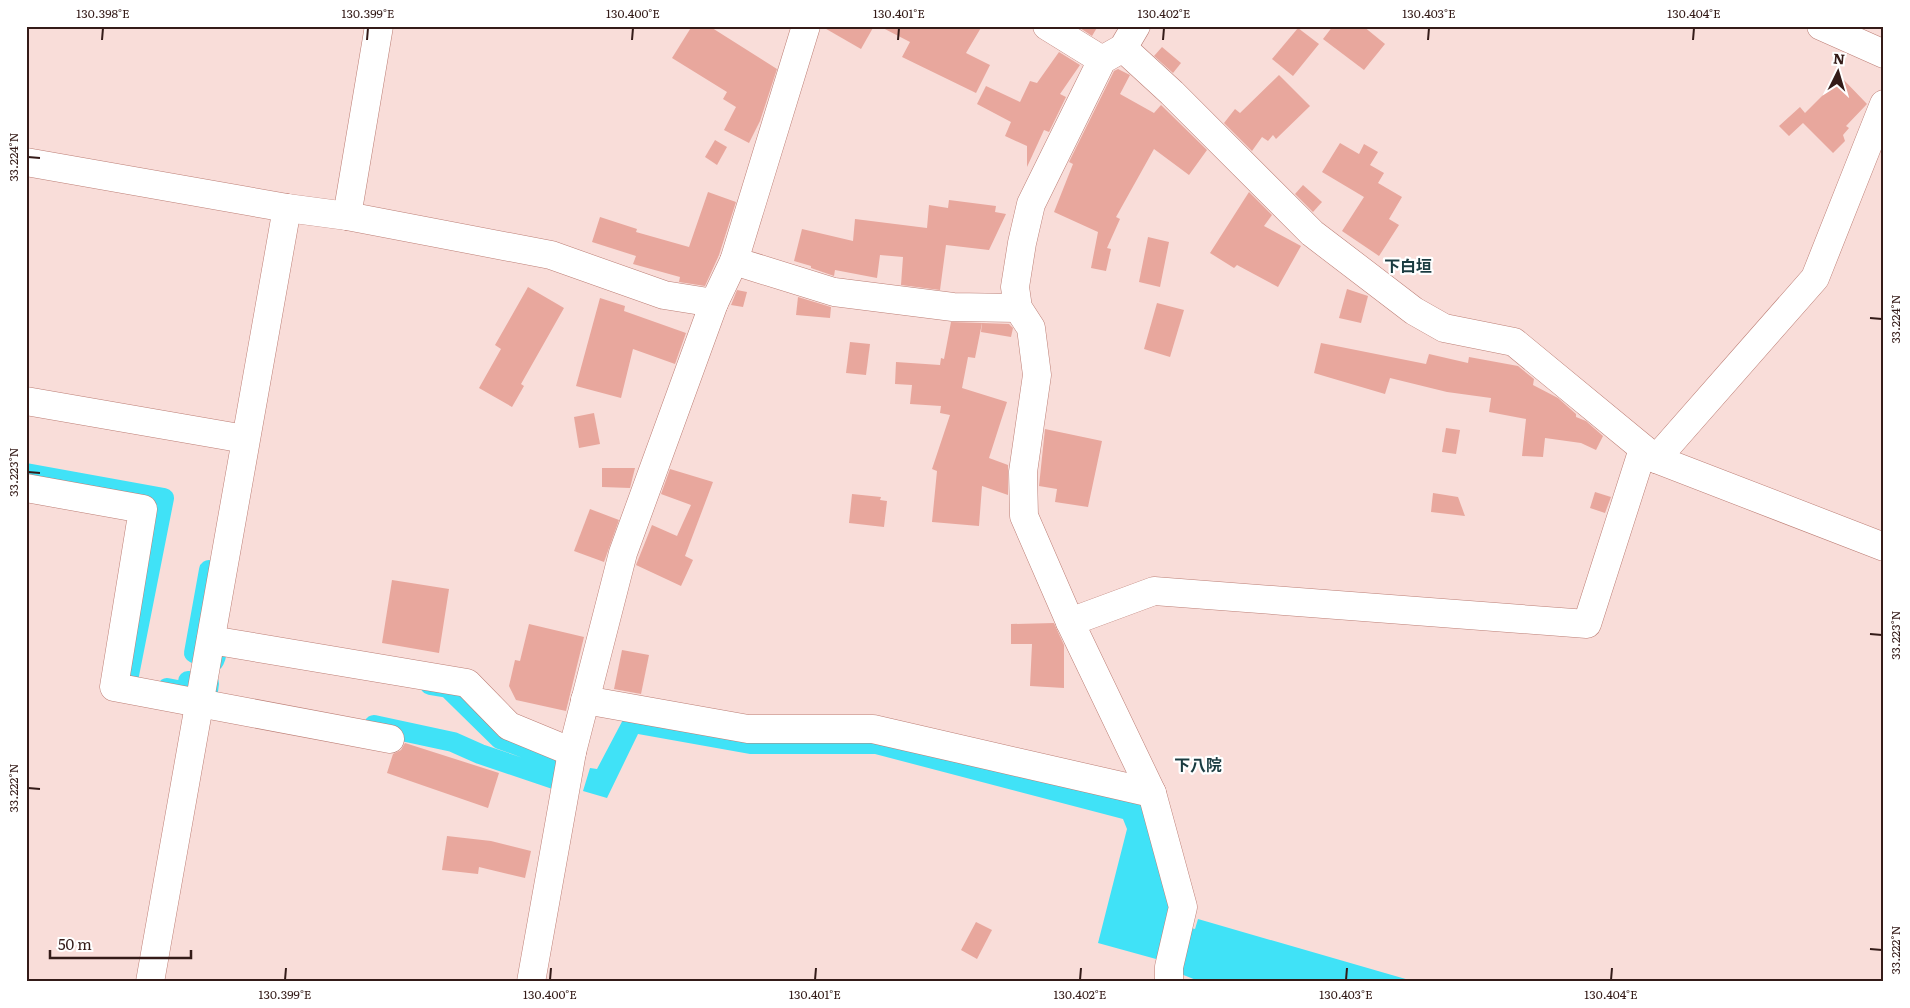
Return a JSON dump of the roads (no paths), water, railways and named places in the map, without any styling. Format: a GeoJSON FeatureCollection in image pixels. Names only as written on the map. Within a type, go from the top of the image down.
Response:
{"type":"FeatureCollection","features":[{"type":"Feature","properties":{"kind":"street"},"geometry":{"type":"LineString","coordinates":[[347,216],[379,26]]}},
{"type":"Feature","properties":{"kind":"street"},"geometry":{"type":"LineString","coordinates":[[531,982],[572,752],[623,553],[714,303],[734,261],[806,26]]}},
{"type":"Feature","properties":{"kind":"street"},"geometry":{"type":"LineString","coordinates":[[1047,26],[1120,45],[1172,93],[1312,233],[1414,311],[1444,328],[1514,342],[1650,454],[1884,547]]}},
{"type":"Feature","properties":{"kind":"street"},"geometry":{"type":"LineString","coordinates":[[1820,26],[1884,54]]}},
{"type":"Feature","properties":{"kind":"street"},"geometry":{"type":"LineString","coordinates":[[1120,45],[1031,204],[1015,287],[1018,308],[1031,328],[1037,375],[1022,472],[1024,516],[1070,622],[1152,793],[1183,907],[1169,974]]}},
{"type":"Feature","properties":{"kind":"street"},"geometry":{"type":"LineString","coordinates":[[1070,622],[1154,592],[1587,624],[1650,454],[1815,278],[1884,104]]}},
{"type":"Feature","properties":{"kind":"street"},"geometry":{"type":"LineString","coordinates":[[26,162],[287,208],[347,216],[552,255],[664,295],[714,303]]}},
{"type":"Feature","properties":{"kind":"street"},"geometry":{"type":"LineString","coordinates":[[150,982],[195,697],[209,646],[287,208]]}},
{"type":"Feature","properties":{"kind":"street"},"geometry":{"type":"LineString","coordinates":[[734,261],[834,292],[953,307],[1018,308]]}},
{"type":"Feature","properties":{"kind":"street"},"geometry":{"type":"LineString","coordinates":[[26,401],[245,439]]}},
{"type":"Feature","properties":{"kind":"street"},"geometry":{"type":"LineString","coordinates":[[26,488],[143,509],[114,686],[138,691],[195,697],[390,739]]}},
{"type":"Feature","properties":{"kind":"street"},"geometry":{"type":"LineString","coordinates":[[209,646],[467,683],[509,726],[572,752]]}},
{"type":"Feature","properties":{"kind":"street"},"geometry":{"type":"LineString","coordinates":[[585,700],[748,729],[872,729],[1152,793]]}},
{"type":"Feature","properties":{"kind":"water"},"geometry":{"type":"Polygon","coordinates":[[[626,714],[876,737],[1146,802],[1187,927],[1195,929],[1198,919],[1416,982],[1201,982],[1181,974],[1159,956],[1156,959],[1098,943],[1127,829],[1123,819],[875,754],[750,754],[638,734],[607,798],[583,791],[590,768],[597,769],[626,714]]]}},
{"type":"Feature","properties":{"kind":"waterway"},"geometry":{"type":"LineString","coordinates":[[26,473],[164,498],[129,675]]}},
{"type":"Feature","properties":{"kind":"waterway"},"geometry":{"type":"LineString","coordinates":[[209,570],[194,653],[214,661],[216,656]]}},
{"type":"Feature","properties":{"kind":"waterway"},"geometry":{"type":"LineString","coordinates":[[167,688],[188,692],[188,681],[209,683],[208,691]]}},
{"type":"Feature","properties":{"kind":"waterway"},"geometry":{"type":"LineString","coordinates":[[374,725],[453,742],[480,754],[560,781],[565,763],[500,739],[448,688],[430,685]]}},
{"type":"Feature","properties":{"kind":"district","name":"下白垣"},"geometry":{"type":"Point","coordinates":[1408,265]}},
{"type":"Feature","properties":{"kind":"district","name":"下八院"},"geometry":{"type":"Point","coordinates":[1198,764]}}]}
